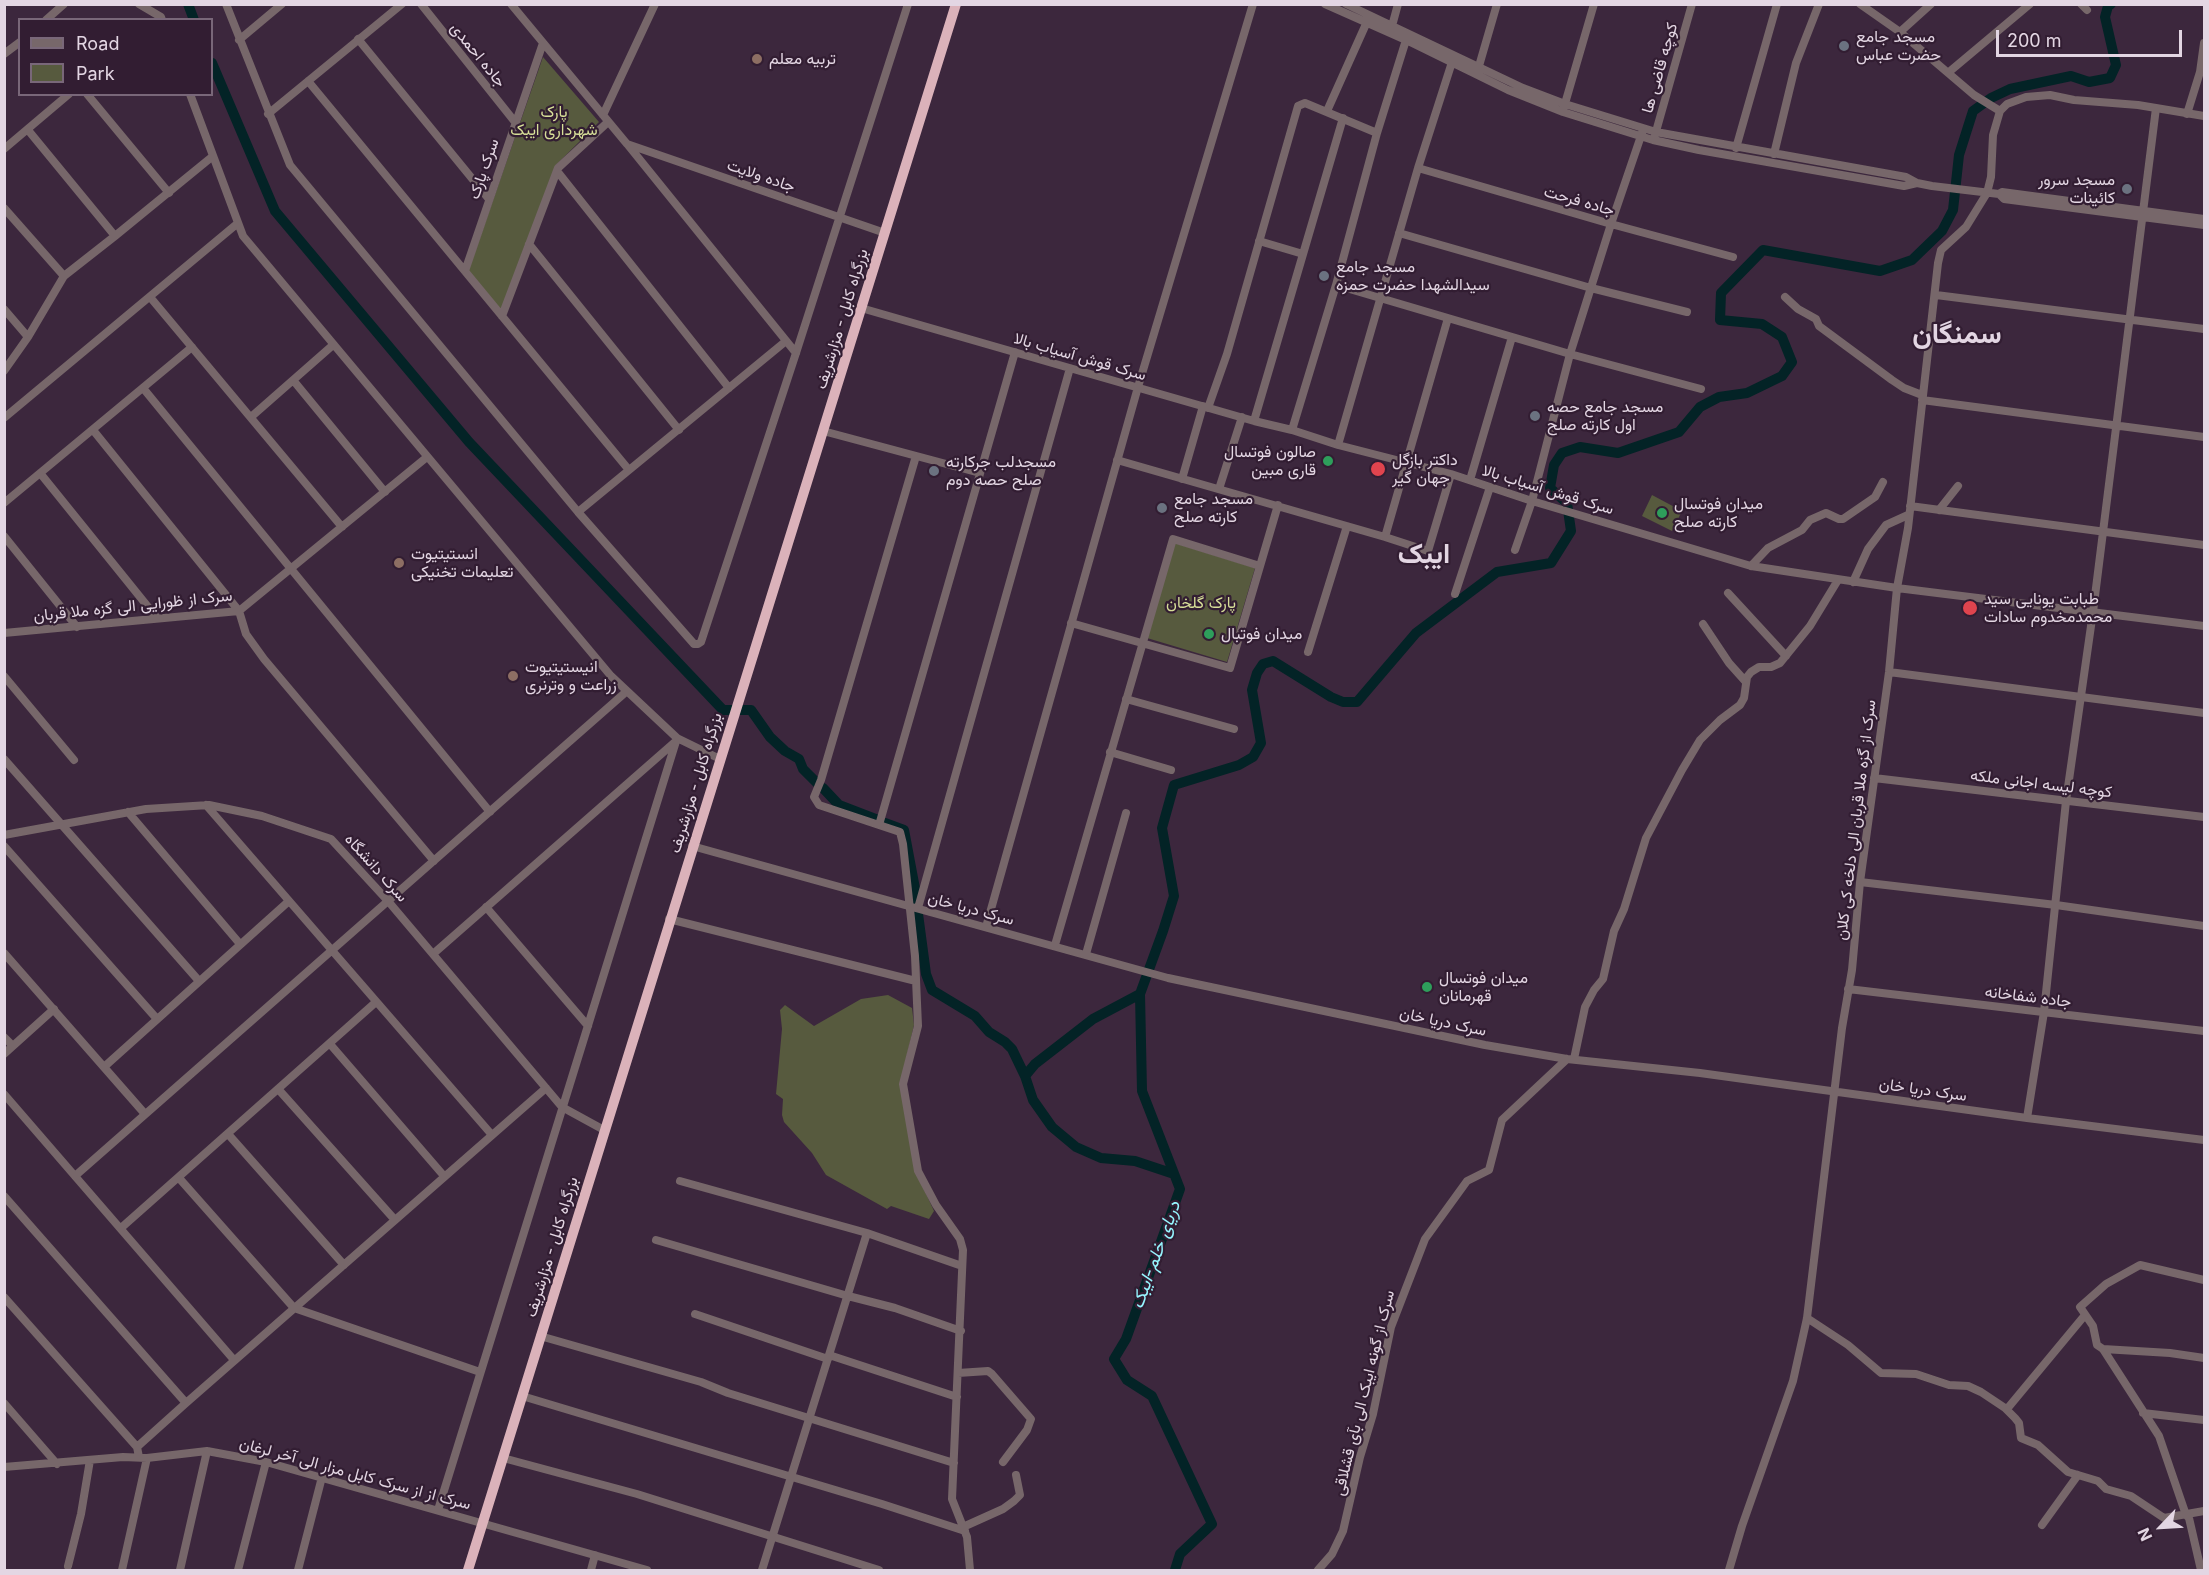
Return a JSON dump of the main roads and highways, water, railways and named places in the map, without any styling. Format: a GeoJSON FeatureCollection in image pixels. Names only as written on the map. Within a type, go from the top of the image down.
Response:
{"type":"FeatureCollection","features":[{"type":"Feature","properties":{"kind":"highway","name":"بزرگراه کابل - مزارشریف"},"geometry":{"type":"LineString","coordinates":[[468,1570],[956,4]]}},
{"type":"Feature","properties":{"kind":"waterway"},"geometry":{"type":"LineString","coordinates":[[188,4],[193,18]]}},
{"type":"Feature","properties":{"kind":"waterway","name":"دریای خلم-ایبک"},"geometry":{"type":"LineString","coordinates":[[1175,1570],[1180,1554],[1212,1524],[1152,1396],[1127,1380],[1114,1359],[1126,1339],[1180,1189],[1142,1091],[1140,994],[1174,896],[1162,828],[1174,785],[1239,765],[1253,757],[1261,743],[1252,690],[1257,673],[1263,664],[1273,661],[1331,697],[1343,702],[1357,702],[1416,633],[1497,572],[1551,563],[1571,531],[1567,503],[1550,488],[1554,465],[1562,453],[1580,447],[1618,453],[1679,432],[1700,407],[1719,397],[1747,393],[1782,376],[1792,362],[1782,337],[1762,324],[1720,320],[1721,293],[1763,250],[1880,271],[1912,260],[1942,231],[1953,210],[1959,155],[1973,111],[1991,98],[2010,89],[2071,76],[2089,82],[2110,78],[2116,65],[2105,17],[2108,6],[2111,4]]}},
{"type":"Feature","properties":{"kind":"waterway"},"geometry":{"type":"LineString","coordinates":[[213,65],[275,211],[469,442],[723,710],[751,710],[770,737],[785,751],[799,759],[803,769],[817,783]]}},
{"type":"Feature","properties":{"kind":"waterway"},"geometry":{"type":"LineString","coordinates":[[823,788],[839,805],[878,820]]}},
{"type":"Feature","properties":{"kind":"waterway"},"geometry":{"type":"LineString","coordinates":[[885,823],[904,830],[916,903]]}},
{"type":"Feature","properties":{"kind":"waterway"},"geometry":{"type":"LineString","coordinates":[[918,914],[926,974],[932,990],[975,1016],[989,1032],[1005,1042],[1012,1049],[1025,1076]]}},
{"type":"Feature","properties":{"kind":"waterway"},"geometry":{"type":"LineString","coordinates":[[1140,994],[1093,1019],[1035,1064],[1025,1076],[1033,1100],[1052,1127],[1076,1147],[1101,1158],[1135,1161],[1174,1174]]}},
{"type":"Feature","properties":{"kind":"place","name":"مسجد جامع حضرت عباس"},"geometry":{"type":"Point","coordinates":[1844,46]}},
{"type":"Feature","properties":{"kind":"place","name":"تربیه معلم"},"geometry":{"type":"Point","coordinates":[757,59]}},
{"type":"Feature","properties":{"kind":"place","name":"مسجد سرور کائینات"},"geometry":{"type":"Point","coordinates":[2127,189]}},
{"type":"Feature","properties":{"kind":"place","name":"مسجد جامع سیدالشهدا حضرت حمزه"},"geometry":{"type":"Point","coordinates":[1324,276]}},
{"type":"Feature","properties":{"kind":"place","name":"مسجد جامع حصه اول کارته صلح"},"geometry":{"type":"Point","coordinates":[1535,416]}},
{"type":"Feature","properties":{"kind":"place","name":"صالون فوتسال قاری مبین"},"geometry":{"type":"Point","coordinates":[1328,461]}},
{"type":"Feature","properties":{"kind":"place","name":"داکتر بازگل جهان گیر"},"geometry":{"type":"Point","coordinates":[1378,469]}},
{"type":"Feature","properties":{"kind":"place","name":"مسجدلب جرکارته صلح حصه دوم"},"geometry":{"type":"Point","coordinates":[934,471]}},
{"type":"Feature","properties":{"kind":"place","name":"مسجد جامع کارته صلح"},"geometry":{"type":"Point","coordinates":[1162,508]}},
{"type":"Feature","properties":{"kind":"place","name":"میدان فوتسال کارته صلح"},"geometry":{"type":"Point","coordinates":[1662,513]}},
{"type":"Feature","properties":{"kind":"place","name":"انستیتیوت تعلیمات تخنیکی"},"geometry":{"type":"Point","coordinates":[399,563]}},
{"type":"Feature","properties":{"kind":"place","name":"طبابت یونایی سید محمدمخدوم سادات"},"geometry":{"type":"Point","coordinates":[1970,608]}},
{"type":"Feature","properties":{"kind":"place","name":"میدان فوتبال"},"geometry":{"type":"Point","coordinates":[1209,634]}},
{"type":"Feature","properties":{"kind":"place","name":"انیستیتیوت زراعت و وترنری"},"geometry":{"type":"Point","coordinates":[513,676]}},
{"type":"Feature","properties":{"kind":"place","name":"میدان فوتسال قهرمانان"},"geometry":{"type":"Point","coordinates":[1427,987]}},
{"type":"Feature","properties":{"kind":"district","name":"سمنگان"},"geometry":{"type":"Point","coordinates":[1957,335]}},
{"type":"Feature","properties":{"kind":"district","name":"ایبک"},"geometry":{"type":"Point","coordinates":[1424,555]}},
{"type":"Feature","properties":{"kind":"park label","name":"پارک شهرداری ایبک"},"geometry":{"type":"Point","coordinates":[554,121]}},
{"type":"Feature","properties":{"kind":"park label","name":"پارک گلخان"},"geometry":{"type":"Point","coordinates":[1201,603]}}]}
